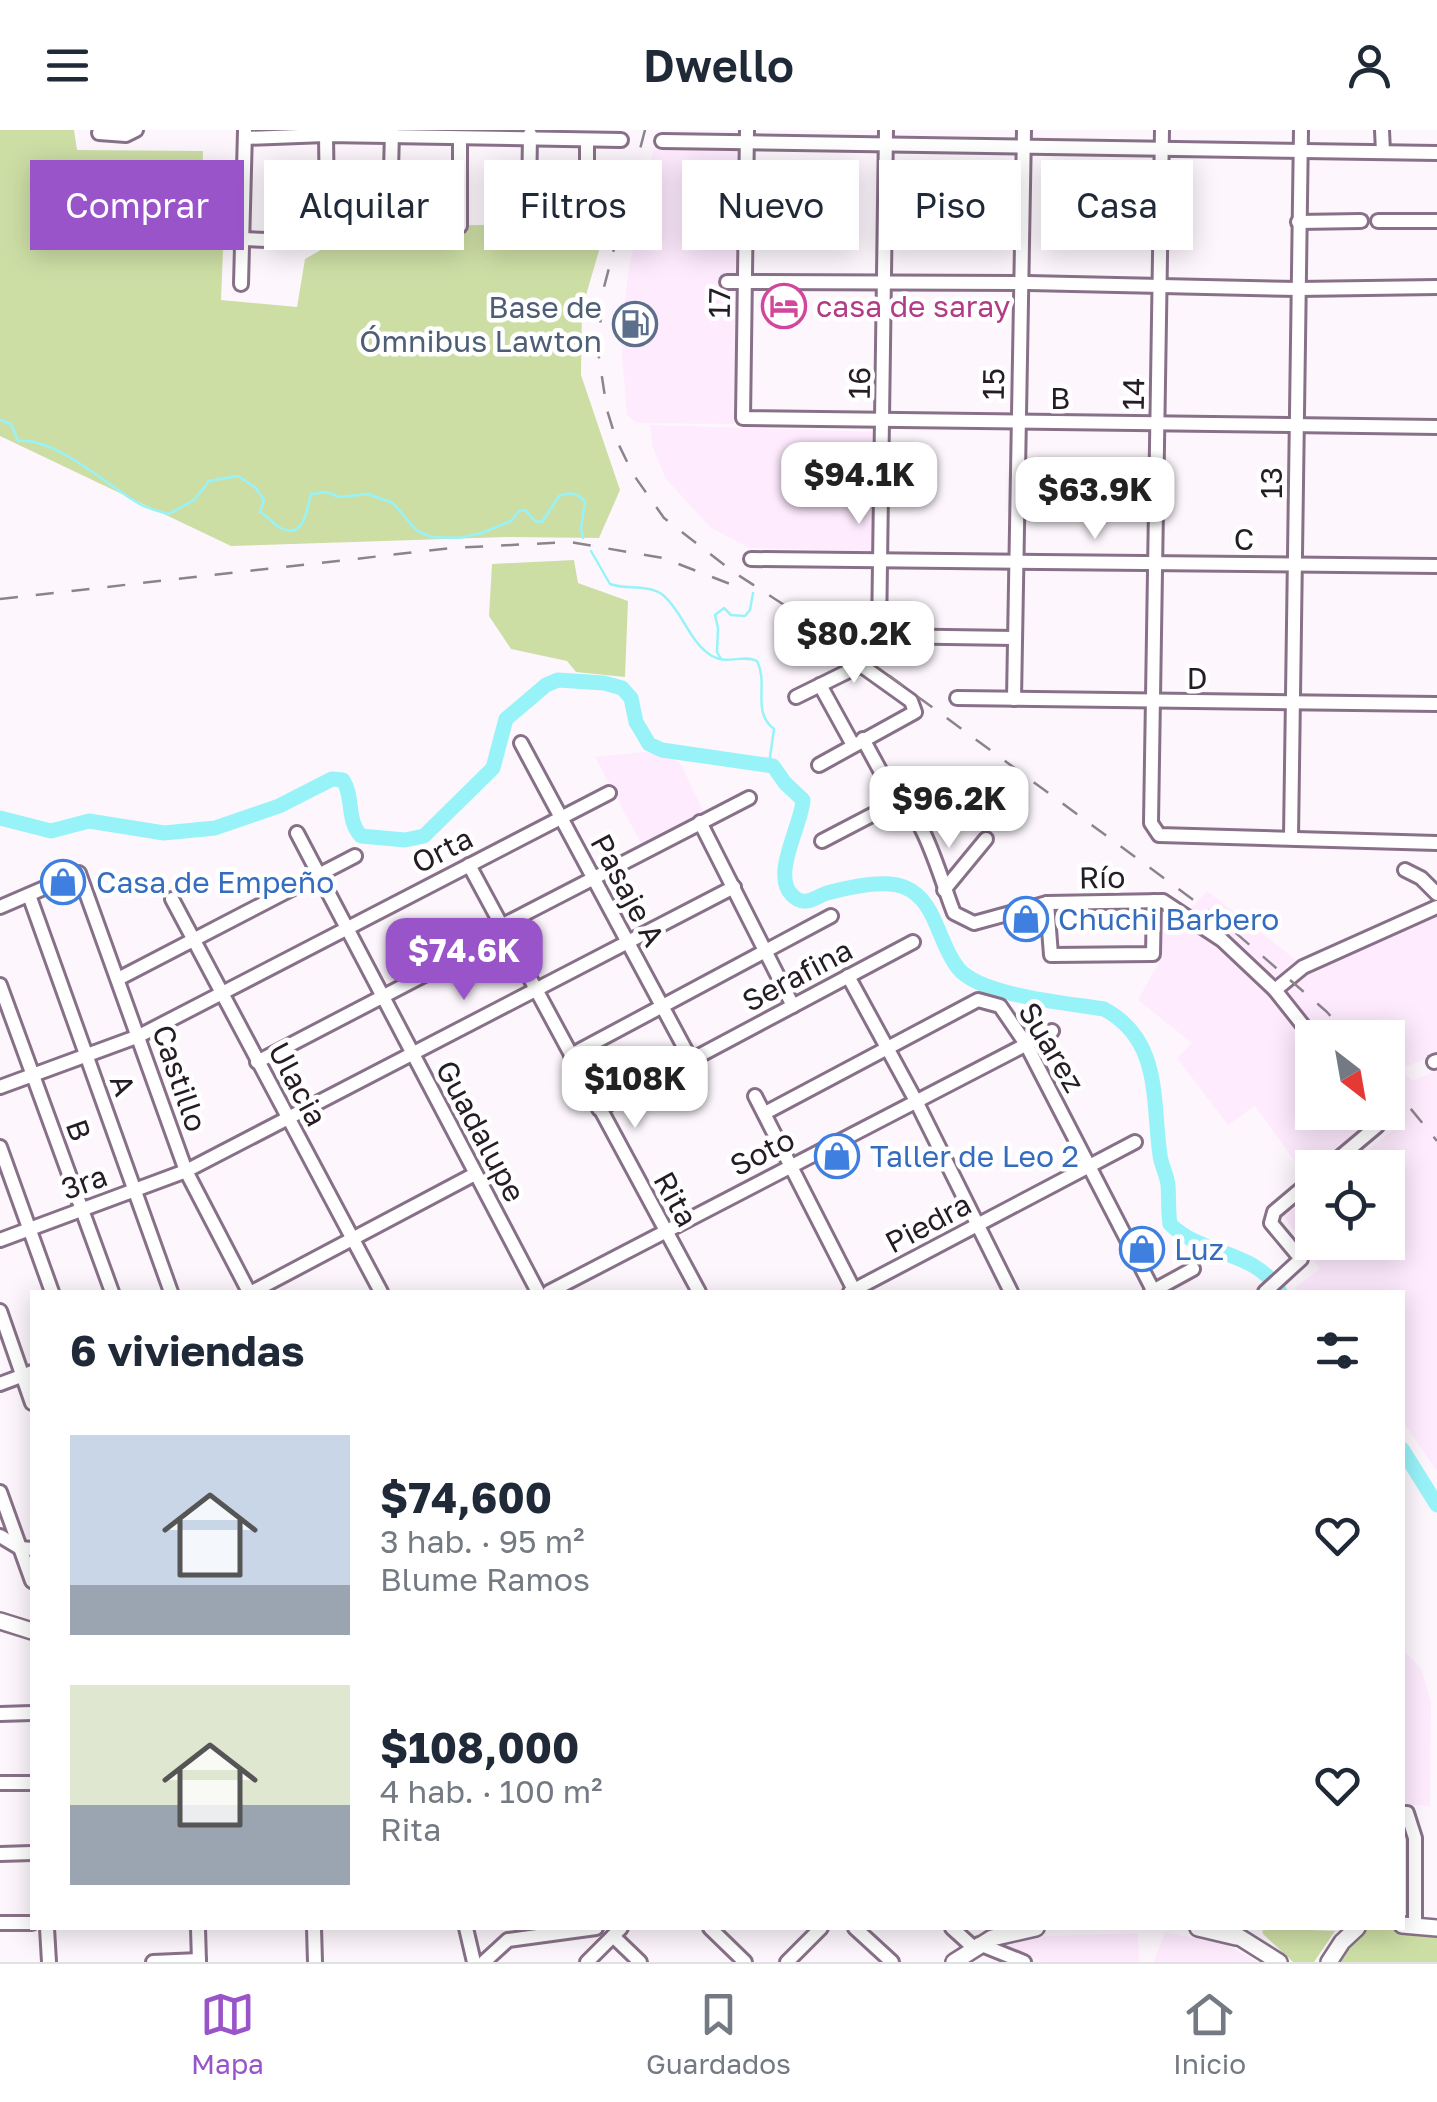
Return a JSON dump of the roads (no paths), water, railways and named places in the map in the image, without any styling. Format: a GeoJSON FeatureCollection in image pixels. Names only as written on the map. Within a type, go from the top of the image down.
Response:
{"type":"FeatureCollection","features":[{"type":"Feature","properties":{"kind":"main road"},"geometry":{"type":"LineString","coordinates":[[0,1621],[30,1629]]}},
{"type":"Feature","properties":{"kind":"main road"},"geometry":{"type":"LineString","coordinates":[[1408,1925],[1436,1928]]}},
{"type":"Feature","properties":{"kind":"main road"},"geometry":{"type":"LineString","coordinates":[[954,1962],[976,1946],[1029,1930]]}},
{"type":"Feature","properties":{"kind":"main road"},"geometry":{"type":"LineString","coordinates":[[1206,1930],[1250,1941]]}},
{"type":"Feature","properties":{"kind":"main road"},"geometry":{"type":"LineString","coordinates":[[1230,1930],[1279,1962]]}},
{"type":"Feature","properties":{"kind":"main road"},"geometry":{"type":"LineString","coordinates":[[1330,1962],[1355,1930]]}},
{"type":"Feature","properties":{"kind":"street"},"geometry":{"type":"LineString","coordinates":[[99,133],[126,136],[136,130]]}},
{"type":"Feature","properties":{"kind":"street","name":"15"},"geometry":{"type":"LineString","coordinates":[[1014,700],[1024,130]]}},
{"type":"Feature","properties":{"kind":"street","name":"14"},"geometry":{"type":"LineString","coordinates":[[1162,130],[1150,823],[1159,835],[1291,837]]}},
{"type":"Feature","properties":{"kind":"street","name":"13"},"geometry":{"type":"LineString","coordinates":[[1291,837],[1301,130]]}},
{"type":"Feature","properties":{"kind":"street"},"geometry":{"type":"LineString","coordinates":[[1383,152],[1386,131]]}},
{"type":"Feature","properties":{"kind":"street"},"geometry":{"type":"LineString","coordinates":[[244,186],[245,134],[460,138],[530,134],[621,140]]}},
{"type":"Feature","properties":{"kind":"street"},"geometry":{"type":"LineString","coordinates":[[391,160],[392,134]]}},
{"type":"Feature","properties":{"kind":"street"},"geometry":{"type":"LineString","coordinates":[[529,160],[530,134]]}},
{"type":"Feature","properties":{"kind":"street"},"geometry":{"type":"LineString","coordinates":[[326,135],[326,160]]}},
{"type":"Feature","properties":{"kind":"street"},"geometry":{"type":"LineString","coordinates":[[662,141],[747,136],[886,137],[1024,146],[1437,152]]}},
{"type":"Feature","properties":{"kind":"street","name":"17"},"geometry":{"type":"LineString","coordinates":[[743,418],[747,136]]}},
{"type":"Feature","properties":{"kind":"street","name":"16"},"geometry":{"type":"LineString","coordinates":[[886,137],[879,636],[1015,638]]}},
{"type":"Feature","properties":{"kind":"street"},"geometry":{"type":"LineString","coordinates":[[460,138],[460,160]]}},
{"type":"Feature","properties":{"kind":"street"},"geometry":{"type":"LineString","coordinates":[[587,140],[587,160]]}},
{"type":"Feature","properties":{"kind":"street"},"geometry":{"type":"LineString","coordinates":[[1298,222],[1361,221]]}},
{"type":"Feature","properties":{"kind":"street"},"geometry":{"type":"LineString","coordinates":[[1378,222],[1437,221]]}},
{"type":"Feature","properties":{"kind":"street"},"geometry":{"type":"LineString","coordinates":[[241,284],[242,250]]}},
{"type":"Feature","properties":{"kind":"street"},"geometry":{"type":"LineString","coordinates":[[728,282],[1437,287]]}},
{"type":"Feature","properties":{"kind":"street","name":"B"},"geometry":{"type":"LineString","coordinates":[[743,418],[1437,427]]}},
{"type":"Feature","properties":{"kind":"street","name":"C"},"geometry":{"type":"LineString","coordinates":[[752,558],[1437,566]]}},
{"type":"Feature","properties":{"kind":"street"},"geometry":{"type":"LineString","coordinates":[[819,764],[915,712],[911,701],[823,638]]}},
{"type":"Feature","properties":{"kind":"street"},"geometry":{"type":"LineString","coordinates":[[796,697],[861,665]]}},
{"type":"Feature","properties":{"kind":"street","name":"Río"},"geometry":{"type":"LineString","coordinates":[[820,685],[925,836],[954,912],[974,923],[1047,904],[1154,901]]}},
{"type":"Feature","properties":{"kind":"street","name":"D"},"geometry":{"type":"LineString","coordinates":[[957,698],[1437,704]]}},
{"type":"Feature","properties":{"kind":"street","name":"Pasaje A"},"geometry":{"type":"LineString","coordinates":[[521,742],[691,1060]]}},
{"type":"Feature","properties":{"kind":"street"},"geometry":{"type":"LineString","coordinates":[[822,841],[938,780]]}},
{"type":"Feature","properties":{"kind":"street","name":"Orta"},"geometry":{"type":"LineString","coordinates":[[0,1087],[139,1036],[609,793]]}},
{"type":"Feature","properties":{"kind":"street"},"geometry":{"type":"LineString","coordinates":[[257,1062],[382,997],[594,876],[749,798]]}},
{"type":"Feature","properties":{"kind":"street"},"geometry":{"type":"LineString","coordinates":[[700,822],[793,1006]]}},
{"type":"Feature","properties":{"kind":"street","name":"Guadalupe"},"geometry":{"type":"LineString","coordinates":[[297,833],[537,1290]]}},
{"type":"Feature","properties":{"kind":"street"},"geometry":{"type":"LineString","coordinates":[[1291,837],[1437,843]]}},
{"type":"Feature","properties":{"kind":"street"},"geometry":{"type":"LineString","coordinates":[[944,890],[986,839]]}},
{"type":"Feature","properties":{"kind":"street"},"geometry":{"type":"LineString","coordinates":[[118,979],[355,856]]}},
{"type":"Feature","properties":{"kind":"street","name":"Rita"},"geometry":{"type":"LineString","coordinates":[[469,865],[698,1290]]}},
{"type":"Feature","properties":{"kind":"street"},"geometry":{"type":"LineString","coordinates":[[1405,870],[1437,894]]}},
{"type":"Feature","properties":{"kind":"street","name":"Castillo"},"geometry":{"type":"LineString","coordinates":[[29,895],[79,874],[186,1170],[249,1290]]}},
{"type":"Feature","properties":{"kind":"street","name":"3ra"},"geometry":{"type":"LineString","coordinates":[[0,1240],[186,1170],[734,887]]}},
{"type":"Feature","properties":{"kind":"street"},"geometry":{"type":"LineString","coordinates":[[0,907],[29,895]]}},
{"type":"Feature","properties":{"kind":"street","name":"A"},"geometry":{"type":"LineString","coordinates":[[29,895],[170,1290]]}},
{"type":"Feature","properties":{"kind":"street","name":"Ulacia"},"geometry":{"type":"LineString","coordinates":[[172,899],[379,1290]]}},
{"type":"Feature","properties":{"kind":"street"},"geometry":{"type":"LineString","coordinates":[[1047,904],[1051,955],[1153,954],[1154,901],[1163,900],[1222,940],[1275,990],[1299,1020]]}},
{"type":"Feature","properties":{"kind":"street"},"geometry":{"type":"LineString","coordinates":[[1275,990],[1303,968],[1437,907]]}},
{"type":"Feature","properties":{"kind":"street"},"geometry":{"type":"LineString","coordinates":[[571,1055],[831,916]]}},
{"type":"Feature","properties":{"kind":"street","name":"Serafina"},"geometry":{"type":"LineString","coordinates":[[599,1110],[913,942]]}},
{"type":"Feature","properties":{"kind":"street"},"geometry":{"type":"LineString","coordinates":[[848,976],[916,1101],[1010,1290]]}},
{"type":"Feature","properties":{"kind":"street","name":"B"},"geometry":{"type":"LineString","coordinates":[[0,985],[111,1290]]}},
{"type":"Feature","properties":{"kind":"street","name":"Suarez"},"geometry":{"type":"LineString","coordinates":[[887,1049],[978,1000],[1000,1006],[1026,1044],[1152,1290]]}},
{"type":"Feature","properties":{"kind":"street","name":"Soto"},"geometry":{"type":"LineString","coordinates":[[553,1290],[1052,1030]]}},
{"type":"Feature","properties":{"kind":"street"},"geometry":{"type":"LineString","coordinates":[[765,1114],[887,1049]]}},
{"type":"Feature","properties":{"kind":"street"},"geometry":{"type":"LineString","coordinates":[[756,1096],[852,1290]]}},
{"type":"Feature","properties":{"kind":"street"},"geometry":{"type":"LineString","coordinates":[[1346,1150],[1365,1130]]}},
{"type":"Feature","properties":{"kind":"street","name":"Piedra"},"geometry":{"type":"LineString","coordinates":[[857,1290],[1135,1142]]}},
{"type":"Feature","properties":{"kind":"street"},"geometry":{"type":"LineString","coordinates":[[0,1148],[51,1290]]}},
{"type":"Feature","properties":{"kind":"street"},"geometry":{"type":"LineString","coordinates":[[254,1290],[474,1174]]}},
{"type":"Feature","properties":{"kind":"street"},"geometry":{"type":"LineString","coordinates":[[1295,1194],[1274,1212],[1271,1223],[1295,1252]]}},
{"type":"Feature","properties":{"kind":"street"},"geometry":{"type":"LineString","coordinates":[[1267,1290],[1300,1260]]}},
{"type":"Feature","properties":{"kind":"street"},"geometry":{"type":"LineString","coordinates":[[1156,1290],[1193,1269]]}},
{"type":"Feature","properties":{"kind":"street"},"geometry":{"type":"LineString","coordinates":[[0,1311],[27,1374],[0,1384]]}},
{"type":"Feature","properties":{"kind":"street"},"geometry":{"type":"LineString","coordinates":[[0,1492],[26,1549]]}},
{"type":"Feature","properties":{"kind":"street"},"geometry":{"type":"LineString","coordinates":[[0,1536],[26,1549]]}},
{"type":"Feature","properties":{"kind":"street"},"geometry":{"type":"LineString","coordinates":[[0,1714],[30,1713]]}},
{"type":"Feature","properties":{"kind":"street"},"geometry":{"type":"LineString","coordinates":[[0,1783],[30,1783]]}},
{"type":"Feature","properties":{"kind":"street"},"geometry":{"type":"LineString","coordinates":[[1405,1813],[1415,1838],[1408,1925]]}},
{"type":"Feature","properties":{"kind":"street"},"geometry":{"type":"LineString","coordinates":[[0,1854],[30,1853]]}},
{"type":"Feature","properties":{"kind":"street"},"geometry":{"type":"LineString","coordinates":[[0,1924],[30,1923]]}},
{"type":"Feature","properties":{"kind":"street"},"geometry":{"type":"LineString","coordinates":[[47,1930],[49,1962]]}},
{"type":"Feature","properties":{"kind":"street"},"geometry":{"type":"LineString","coordinates":[[153,1962],[199,1961],[198,1930]]}},
{"type":"Feature","properties":{"kind":"street"},"geometry":{"type":"LineString","coordinates":[[314,1930],[314,1962]]}},
{"type":"Feature","properties":{"kind":"street"},"geometry":{"type":"LineString","coordinates":[[466,1930],[474,1962]]}},
{"type":"Feature","properties":{"kind":"street"},"geometry":{"type":"LineString","coordinates":[[484,1962],[508,1940],[581,1930]]}},
{"type":"Feature","properties":{"kind":"street"},"geometry":{"type":"LineString","coordinates":[[712,1930],[745,1962]]}},
{"type":"Feature","properties":{"kind":"street"},"geometry":{"type":"LineString","coordinates":[[788,1962],[818,1930]]}},
{"type":"Feature","properties":{"kind":"street"},"geometry":{"type":"LineString","coordinates":[[857,1930],[892,1962]]}},
{"type":"Feature","properties":{"kind":"street"},"geometry":{"type":"LineString","coordinates":[[955,1930],[976,1946],[1024,1962]]}},
{"type":"Feature","properties":{"kind":"street"},"geometry":{"type":"LineString","coordinates":[[587,1962],[617,1932],[640,1962]]}},
{"type":"Feature","properties":{"kind":"waterway"},"geometry":{"type":"LineString","coordinates":[[0,420],[11,424],[18,441],[48,446],[142,505],[169,514],[194,500],[209,481],[238,476],[256,488],[264,500],[260,512],[287,531],[303,522],[311,494],[327,492],[339,497],[368,494],[393,503],[417,531],[432,537],[458,538],[511,521],[519,511],[525,510],[535,521],[542,522],[559,496],[570,494],[585,502],[583,538]]}},
{"type":"Feature","properties":{"kind":"waterway"},"geometry":{"type":"LineString","coordinates":[[591,551],[610,584],[651,589],[663,595],[697,643],[712,656],[757,661],[763,714],[774,729],[770,757],[773,766]]}},
{"type":"Feature","properties":{"kind":"waterway"},"geometry":{"type":"LineString","coordinates":[[721,659],[717,652],[715,615],[724,608],[731,615],[745,616],[753,593]]}},
{"type":"Feature","properties":{"kind":"waterway"},"geometry":{"type":"LineString","coordinates":[[0,818],[51,831],[89,821],[164,833],[215,828],[279,806],[332,779],[343,780],[353,823],[361,836],[405,840],[424,836],[493,768],[506,719],[546,685],[558,680],[622,688],[631,698],[636,722],[649,744],[662,750],[773,766],[803,800],[785,875],[786,886],[796,898],[808,901],[866,885],[904,887],[923,901],[951,958],[969,978],[1004,992],[1104,1009],[1123,1022],[1136,1037],[1151,1073],[1170,1224],[1198,1243],[1257,1268],[1278,1290]]}},
{"type":"Feature","properties":{"kind":"waterway"},"geometry":{"type":"LineString","coordinates":[[1405,1454],[1437,1505]]}},
{"type":"Feature","properties":{"kind":"railway"},"geometry":{"type":"LineString","coordinates":[[645,130],[603,291],[598,351],[607,410],[616,439],[633,474],[664,518],[732,571],[864,657],[1222,921],[1334,1020]]}},
{"type":"Feature","properties":{"kind":"railway"},"geometry":{"type":"LineString","coordinates":[[0,599],[452,548],[570,542],[663,558],[738,587]]}},
{"type":"Feature","properties":{"kind":"railway"},"geometry":{"type":"LineString","coordinates":[[1405,1102],[1437,1141]]}},
{"type":"Feature","properties":{"kind":"railway"},"geometry":{"type":"LineString","coordinates":[[1405,1128],[1409,1133]]}},
{"type":"Feature","properties":{"kind":"place","name":"casa de saray"},"geometry":{"type":"Point","coordinates":[784,306]}},
{"type":"Feature","properties":{"kind":"place","name":"Base de Ómnibus Lawton"},"geometry":{"type":"Point","coordinates":[635,324]}},
{"type":"Feature","properties":{"kind":"place","name":"Casa de Empeño"},"geometry":{"type":"Point","coordinates":[63,882]}},
{"type":"Feature","properties":{"kind":"place","name":"Chuchi Barbero"},"geometry":{"type":"Point","coordinates":[1026,919]}},
{"type":"Feature","properties":{"kind":"place","name":"Taller de Leo 2"},"geometry":{"type":"Point","coordinates":[837,1156]}},
{"type":"Feature","properties":{"kind":"place","name":"Luz"},"geometry":{"type":"Point","coordinates":[1142,1249]}}]}
